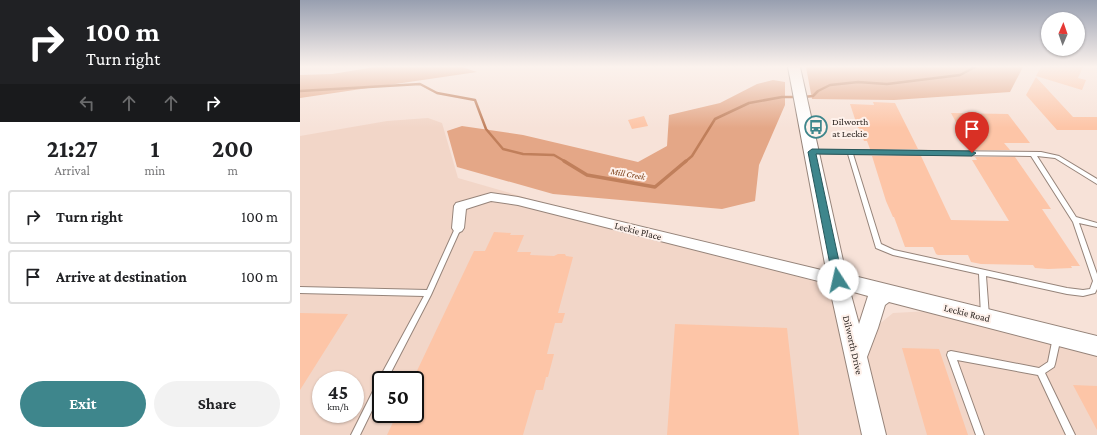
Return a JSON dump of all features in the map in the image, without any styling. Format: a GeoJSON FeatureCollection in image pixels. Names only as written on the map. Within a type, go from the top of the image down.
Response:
{"type":"FeatureCollection","features":[{"type":"Feature","properties":{"kind":"main road","name":"Dilworth Drive"},"geometry":{"type":"LineString","coordinates":[[798,87],[838,280],[874,435]]}},
{"type":"Feature","properties":{"kind":"main road","name":"Leckie Road"},"geometry":{"type":"LineString","coordinates":[[838,280],[1097,346]]}},
{"type":"Feature","properties":{"kind":"main road"},"geometry":{"type":"LineString","coordinates":[[856,356],[868,328],[876,300],[886,293]]}},
{"type":"Feature","properties":{"kind":"street","name":"Leckie Place"},"geometry":{"type":"LineString","coordinates":[[458,228],[460,206],[490,197],[518,201],[838,280]]}},
{"type":"Feature","properties":{"kind":"lane"},"geometry":{"type":"LineString","coordinates":[[812,152],[1033,154],[1057,157],[1097,182]]}},
{"type":"Feature","properties":{"kind":"lane"},"geometry":{"type":"LineString","coordinates":[[850,152],[878,246],[893,252],[1067,291],[1083,293],[1093,292],[1096,281],[1074,219],[1033,154]]}},
{"type":"Feature","properties":{"kind":"lane"},"geometry":{"type":"LineString","coordinates":[[1074,219],[1097,225]]}},
{"type":"Feature","properties":{"kind":"lane"},"geometry":{"type":"LineString","coordinates":[[388,371],[429,293],[458,228]]}},
{"type":"Feature","properties":{"kind":"lane"},"geometry":{"type":"LineString","coordinates":[[982,272],[985,318]]}},
{"type":"Feature","properties":{"kind":"lane"},"geometry":{"type":"LineString","coordinates":[[300,290],[429,293]]}},
{"type":"Feature","properties":{"kind":"lane"},"geometry":{"type":"LineString","coordinates":[[980,435],[951,355],[1040,372],[1050,364],[1057,336]]}},
{"type":"Feature","properties":{"kind":"lane"},"geometry":{"type":"LineString","coordinates":[[1040,372],[1071,435]]}},
{"type":"Feature","properties":{"kind":"lane"},"geometry":{"type":"LineString","coordinates":[[355,435],[372,402]]}},
{"type":"Feature","properties":{"kind":"shaded area"},"geometry":{"type":"Polygon","coordinates":[[[300,87],[373,87],[300,98],[300,87]]]}},
{"type":"Feature","properties":{"kind":"shaded area"},"geometry":{"type":"Polygon","coordinates":[[[751,87],[785,87],[785,105],[759,165],[755,201],[722,209],[553,194],[457,167],[447,131],[462,126],[523,135],[638,162],[667,146],[669,115],[720,103],[751,87]]]}},
{"type":"Feature","properties":{"kind":"shaded area"},"geometry":{"type":"Polygon","coordinates":[[[810,87],[1012,87],[1010,92],[894,100],[812,99],[810,87]]]}},
{"type":"Feature","properties":{"kind":"shaded area"},"geometry":{"type":"Polygon","coordinates":[[[428,118],[442,123],[458,178],[834,287],[862,435],[300,435],[300,136],[387,121],[428,118]]]}},
{"type":"Feature","properties":{"kind":"shaded area"},"geometry":{"type":"Polygon","coordinates":[[[930,311],[1097,352],[1097,435],[883,435],[863,356],[872,330],[893,313],[930,311]]]}},
{"type":"Feature","properties":{"kind":"building"},"geometry":{"type":"Polygon","coordinates":[[[1030,87],[1046,87],[1073,117],[1097,117],[1097,130],[1057,130],[1026,95],[1030,87]]]}},
{"type":"Feature","properties":{"kind":"building"},"geometry":{"type":"Polygon","coordinates":[[[1073,87],[1083,87],[1082,90],[1073,87]]]}},
{"type":"Feature","properties":{"kind":"building"},"geometry":{"type":"Polygon","coordinates":[[[873,102],[895,103],[918,149],[870,149],[867,141],[864,141],[858,128],[850,104],[874,105],[873,102]]]}},
{"type":"Feature","properties":{"kind":"building"},"geometry":{"type":"Polygon","coordinates":[[[951,113],[1008,114],[1030,143],[1004,143],[1010,150],[971,150],[951,113]]]}},
{"type":"Feature","properties":{"kind":"building"},"geometry":{"type":"Polygon","coordinates":[[[644,116],[648,126],[632,129],[628,120],[644,116]]]}},
{"type":"Feature","properties":{"kind":"building"},"geometry":{"type":"Polygon","coordinates":[[[872,156],[921,156],[951,220],[1009,221],[972,160],[977,160],[975,157],[1015,157],[1051,209],[1042,209],[1080,266],[1071,266],[1072,268],[1048,269],[1035,268],[1033,265],[981,264],[971,262],[968,255],[938,255],[933,247],[905,247],[894,217],[886,201],[872,156]]]}},
{"type":"Feature","properties":{"kind":"building"},"geometry":{"type":"Polygon","coordinates":[[[494,232],[511,233],[510,235],[524,235],[517,252],[531,252],[530,255],[554,256],[558,254],[565,254],[566,256],[573,257],[558,313],[565,313],[562,323],[555,323],[547,354],[554,354],[548,377],[546,377],[543,390],[536,390],[523,435],[387,435],[393,423],[424,423],[424,371],[417,371],[474,251],[485,251],[494,232]]]}},
{"type":"Feature","properties":{"kind":"building"},"geometry":{"type":"Polygon","coordinates":[[[300,313],[348,314],[312,371],[300,390],[300,313]]]}},
{"type":"Feature","properties":{"kind":"building"},"geometry":{"type":"Polygon","coordinates":[[[675,324],[787,328],[799,435],[667,435],[675,324]]]}},
{"type":"Feature","properties":{"kind":"building"},"geometry":{"type":"Polygon","coordinates":[[[902,348],[939,349],[968,435],[927,435],[902,348]]]}},
{"type":"Feature","properties":{"kind":"building"},"geometry":{"type":"Polygon","coordinates":[[[1073,385],[1097,386],[1097,430],[1073,385]]]}},
{"type":"Feature","properties":{"kind":"waterway","name":"Mill Creek"},"geometry":{"type":"LineString","coordinates":[[300,91],[363,87]]}},
{"type":"Feature","properties":{"kind":"waterway","name":"Mill Creek"},"geometry":{"type":"LineString","coordinates":[[426,87],[437,93],[475,100],[486,129],[503,149],[523,154],[554,155],[566,162]]}},
{"type":"Feature","properties":{"kind":"waterway","name":"Mill Creek"},"geometry":{"type":"LineString","coordinates":[[803,97],[813,96],[818,91],[825,87]]}},
{"type":"Feature","properties":{"kind":"waterway","name":"Mill Creek"},"geometry":{"type":"LineString","coordinates":[[685,162],[692,156],[715,119],[749,103],[782,97],[797,97]]}},
{"type":"Feature","properties":{"kind":"waterway","name":"Mill Creek"},"geometry":{"type":"LineString","coordinates":[[564,161],[587,175],[655,187],[686,161]]}},
{"type":"Feature","properties":{"kind":"place","name":"Dilworth at Leckie"},"geometry":{"type":"Point","coordinates":[816,127]}},
{"type":"Feature","properties":{"kind":"route"},"geometry":{"type":"LineString","coordinates":[[838,280],[812,152],[972,153]]}}]}
